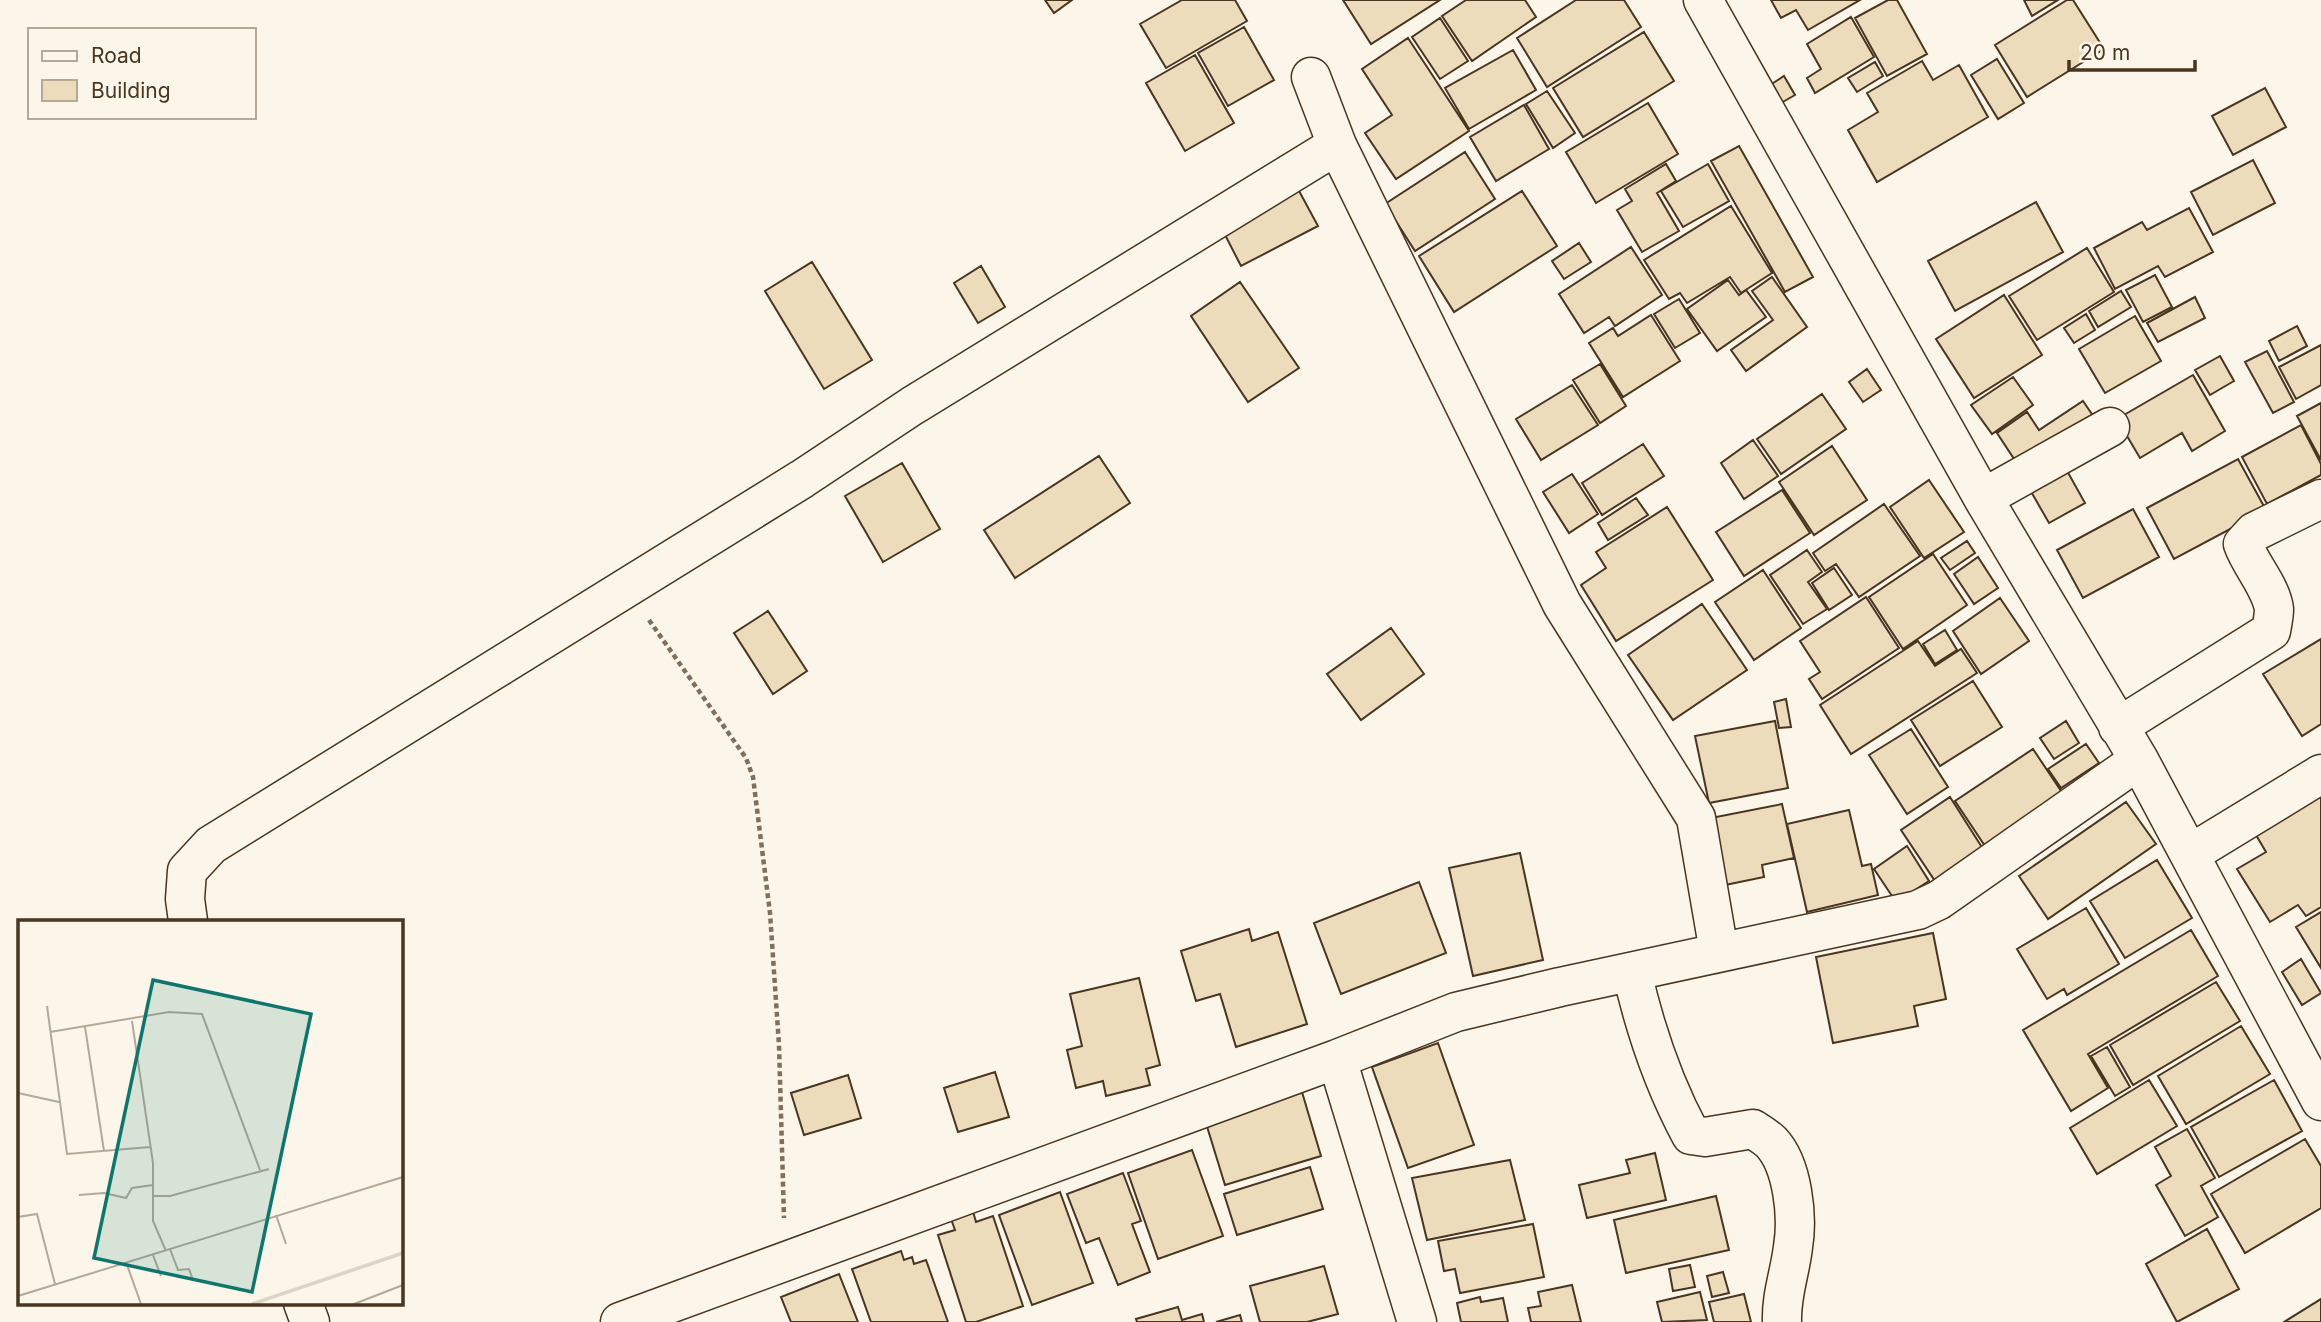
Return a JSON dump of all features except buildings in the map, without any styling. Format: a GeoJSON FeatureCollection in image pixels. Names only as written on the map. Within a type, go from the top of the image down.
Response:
{"type":"FeatureCollection","features":[{"type":"Feature","properties":{"kind":"street"},"geometry":{"type":"LineString","coordinates":[[1703,0],[1983,498],[2139,760],[2190,854],[2308,1048],[2321,1101]]}},
{"type":"Feature","properties":{"kind":"street"},"geometry":{"type":"LineString","coordinates":[[1311,77],[1337,145],[1562,604],[1696,818],[1719,952]]}},
{"type":"Feature","properties":{"kind":"street"},"geometry":{"type":"LineString","coordinates":[[188,920],[185,899],[187,871],[211,845],[802,479],[912,406],[1337,145]]}},
{"type":"Feature","properties":{"kind":"street"},"geometry":{"type":"LineString","coordinates":[[1983,498],[2110,427]]}},
{"type":"Feature","properties":{"kind":"street"},"geometry":{"type":"LineString","coordinates":[[2118,727],[2271,631],[2274,611],[2269,592],[2249,562],[2243,544],[2254,532],[2321,499]]}},
{"type":"Feature","properties":{"kind":"street"},"geometry":{"type":"LineString","coordinates":[[620,1322],[1338,1059],[1456,1012],[1918,909],[1939,900],[2139,760]]}},
{"type":"Feature","properties":{"kind":"street"},"geometry":{"type":"LineString","coordinates":[[2190,854],[2321,774]]}},
{"type":"Feature","properties":{"kind":"street"},"geometry":{"type":"LineString","coordinates":[[1632,972],[1643,1023],[1672,1100],[1691,1135],[1705,1137],[1753,1129],[1772,1142],[1784,1165],[1796,1213],[1793,1247],[1781,1303],[1782,1322]]}},
{"type":"Feature","properties":{"kind":"street"},"geometry":{"type":"LineString","coordinates":[[1338,1059],[1417,1322]]}},
{"type":"Feature","properties":{"kind":"street"},"geometry":{"type":"LineString","coordinates":[[303,1304],[310,1322]]}},
{"type":"Feature","properties":{"kind":"path"},"geometry":{"type":"LineString","coordinates":[[653,572],[645,595],[649,622],[746,758],[753,777],[770,913],[779,1045],[786,1261]]}}]}
